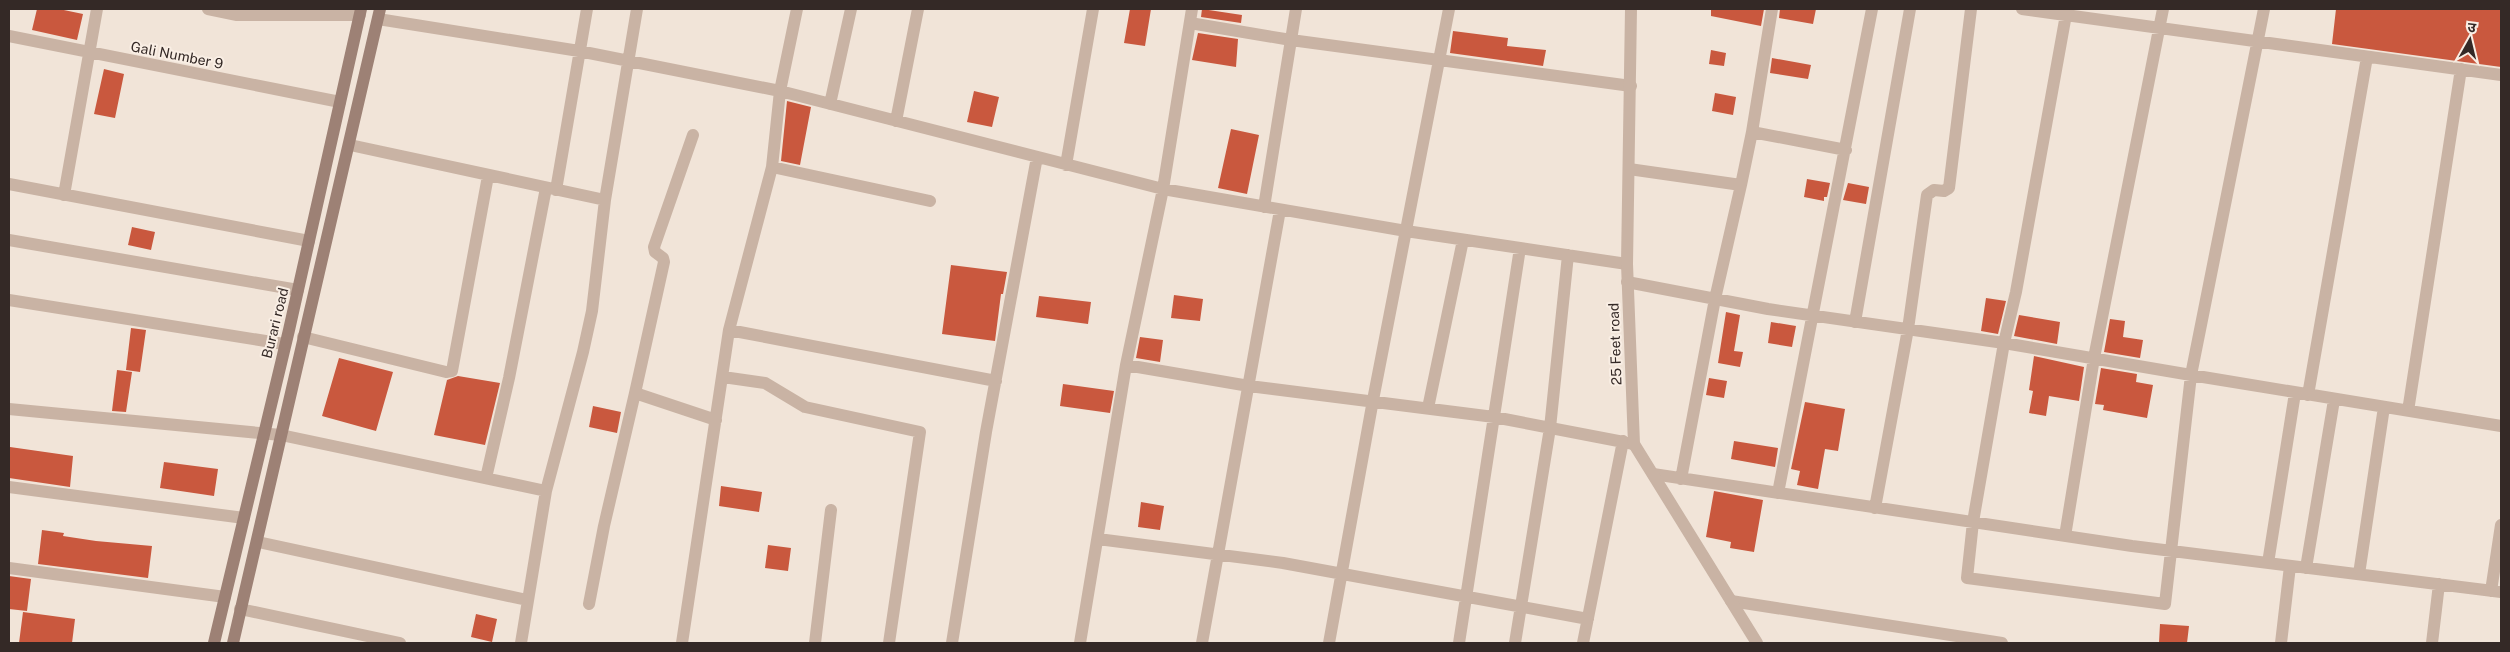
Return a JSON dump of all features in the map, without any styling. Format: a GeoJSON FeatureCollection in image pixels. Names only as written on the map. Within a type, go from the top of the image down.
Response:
{"type":"FeatureCollection","features":[{"type":"Feature","properties":{"kind":"main road","name":"Burari road"},"geometry":{"type":"LineString","coordinates":[[214,643],[265,433],[361,12]]}},
{"type":"Feature","properties":{"kind":"main road"},"geometry":{"type":"LineString","coordinates":[[233,643],[258,542],[303,337],[350,145],[379,14]]}},
{"type":"Feature","properties":{"kind":"street"},"geometry":{"type":"LineString","coordinates":[[64,195],[97,9]]}},
{"type":"Feature","properties":{"kind":"street"},"geometry":{"type":"LineString","coordinates":[[208,9],[237,15],[361,12]]}},
{"type":"Feature","properties":{"kind":"street"},"geometry":{"type":"LineString","coordinates":[[486,478],[551,189],[586,9]]}},
{"type":"Feature","properties":{"kind":"street"},"geometry":{"type":"LineString","coordinates":[[521,643],[546,491],[592,311],[605,200],[637,9]]}},
{"type":"Feature","properties":{"kind":"street"},"geometry":{"type":"LineString","coordinates":[[682,643],[723,377],[728,330],[772,166],[780,91],[797,9]]}},
{"type":"Feature","properties":{"kind":"street"},"geometry":{"type":"LineString","coordinates":[[830,104],[851,9]]}},
{"type":"Feature","properties":{"kind":"street"},"geometry":{"type":"LineString","coordinates":[[896,121],[918,9]]}},
{"type":"Feature","properties":{"kind":"street"},"geometry":{"type":"LineString","coordinates":[[1066,165],[1094,9]]}},
{"type":"Feature","properties":{"kind":"street"},"geometry":{"type":"LineString","coordinates":[[1080,643],[1126,365],[1162,189],[1192,9]]}},
{"type":"Feature","properties":{"kind":"street"},"geometry":{"type":"LineString","coordinates":[[1264,207],[1296,9]]}},
{"type":"Feature","properties":{"kind":"street"},"geometry":{"type":"LineString","coordinates":[[1330,643],[1373,400],[1449,9]]}},
{"type":"Feature","properties":{"kind":"street","name":"25 Feet road"},"geometry":{"type":"LineString","coordinates":[[1631,9],[1631,86],[1626,264],[1628,443],[1653,474],[1757,643]]}},
{"type":"Feature","properties":{"kind":"street"},"geometry":{"type":"LineString","coordinates":[[1681,479],[1715,300],[1752,132],[1772,9]]}},
{"type":"Feature","properties":{"kind":"street"},"geometry":{"type":"LineString","coordinates":[[1778,493],[1872,9]]}},
{"type":"Feature","properties":{"kind":"street"},"geometry":{"type":"LineString","coordinates":[[1855,322],[1910,9]]}},
{"type":"Feature","properties":{"kind":"street"},"geometry":{"type":"LineString","coordinates":[[1875,508],[1908,329],[1927,196],[1934,190],[1944,191],[1949,188],[1971,9]]}},
{"type":"Feature","properties":{"kind":"street"},"geometry":{"type":"LineString","coordinates":[[2022,9],[2067,12],[2159,28],[2501,75]]}},
{"type":"Feature","properties":{"kind":"street"},"geometry":{"type":"LineString","coordinates":[[2065,536],[2094,358],[2163,9]]}},
{"type":"Feature","properties":{"kind":"street"},"geometry":{"type":"LineString","coordinates":[[2067,12],[2016,292],[2004,342],[1973,522],[1967,578],[2165,604],[2191,375],[2259,42],[2264,9]]}},
{"type":"Feature","properties":{"kind":"street"},"geometry":{"type":"LineString","coordinates":[[379,14],[780,91],[1162,189],[1406,231],[1626,264]]}},
{"type":"Feature","properties":{"kind":"street"},"geometry":{"type":"LineString","coordinates":[[1190,23],[1291,40],[1631,86]]}},
{"type":"Feature","properties":{"kind":"street","name":"Gali Number 9"},"geometry":{"type":"LineString","coordinates":[[9,36],[340,102]]}},
{"type":"Feature","properties":{"kind":"street"},"geometry":{"type":"LineString","coordinates":[[2308,395],[2368,56]]}},
{"type":"Feature","properties":{"kind":"street"},"geometry":{"type":"LineString","coordinates":[[2408,411],[2461,69]]}},
{"type":"Feature","properties":{"kind":"street"},"geometry":{"type":"LineString","coordinates":[[1752,132],[1846,150]]}},
{"type":"Feature","properties":{"kind":"street"},"geometry":{"type":"LineString","coordinates":[[589,604],[604,526],[664,262],[663,258],[655,252],[654,247],[693,136]]}},
{"type":"Feature","properties":{"kind":"street"},"geometry":{"type":"LineString","coordinates":[[350,145],[605,200]]}},
{"type":"Feature","properties":{"kind":"street"},"geometry":{"type":"LineString","coordinates":[[952,643],[996,381],[1037,157]]}},
{"type":"Feature","properties":{"kind":"street"},"geometry":{"type":"LineString","coordinates":[[772,166],[930,201]]}},
{"type":"Feature","properties":{"kind":"street"},"geometry":{"type":"LineString","coordinates":[[1629,170],[1741,185]]}},
{"type":"Feature","properties":{"kind":"street"},"geometry":{"type":"LineString","coordinates":[[303,337],[446,372],[452,370],[488,176]]}},
{"type":"Feature","properties":{"kind":"street"},"geometry":{"type":"LineString","coordinates":[[9,184],[309,241]]}},
{"type":"Feature","properties":{"kind":"street"},"geometry":{"type":"LineString","coordinates":[[1202,643],[1280,210]]}},
{"type":"Feature","properties":{"kind":"street"},"geometry":{"type":"LineString","coordinates":[[9,240],[298,290]]}},
{"type":"Feature","properties":{"kind":"street"},"geometry":{"type":"LineString","coordinates":[[1428,408],[1463,240]]}},
{"type":"Feature","properties":{"kind":"street"},"geometry":{"type":"LineString","coordinates":[[1459,643],[1520,248]]}},
{"type":"Feature","properties":{"kind":"street"},"geometry":{"type":"LineString","coordinates":[[1516,643],[1550,428],[1568,255]]}},
{"type":"Feature","properties":{"kind":"street"},"geometry":{"type":"LineString","coordinates":[[1627,282],[1715,300],[1812,316],[2004,342],[2334,400],[2501,426]]}},
{"type":"Feature","properties":{"kind":"street"},"geometry":{"type":"LineString","coordinates":[[9,300],[284,344]]}},
{"type":"Feature","properties":{"kind":"street"},"geometry":{"type":"LineString","coordinates":[[728,330],[996,381]]}},
{"type":"Feature","properties":{"kind":"street"},"geometry":{"type":"LineString","coordinates":[[1126,365],[1249,386],[1494,416],[1628,443],[1583,643]]}},
{"type":"Feature","properties":{"kind":"street"},"geometry":{"type":"LineString","coordinates":[[723,377],[765,383],[804,407],[920,432],[890,643]]}},
{"type":"Feature","properties":{"kind":"street"},"geometry":{"type":"LineString","coordinates":[[635,393],[716,420]]}},
{"type":"Feature","properties":{"kind":"street"},"geometry":{"type":"LineString","coordinates":[[2268,563],[2294,393]]}},
{"type":"Feature","properties":{"kind":"street"},"geometry":{"type":"LineString","coordinates":[[2306,568],[2334,400]]}},
{"type":"Feature","properties":{"kind":"street"},"geometry":{"type":"LineString","coordinates":[[2359,574],[2384,407]]}},
{"type":"Feature","properties":{"kind":"street"},"geometry":{"type":"LineString","coordinates":[[9,409],[281,435],[546,491]]}},
{"type":"Feature","properties":{"kind":"street"},"geometry":{"type":"LineString","coordinates":[[1653,474],[2171,551],[2496,591],[2501,525]]}},
{"type":"Feature","properties":{"kind":"street"},"geometry":{"type":"LineString","coordinates":[[9,487],[244,518]]}},
{"type":"Feature","properties":{"kind":"street"},"geometry":{"type":"LineString","coordinates":[[815,643],[831,510]]}},
{"type":"Feature","properties":{"kind":"street"},"geometry":{"type":"LineString","coordinates":[[1098,540],[1283,563],[1588,619]]}},
{"type":"Feature","properties":{"kind":"street"},"geometry":{"type":"LineString","coordinates":[[258,542],[527,600]]}},
{"type":"Feature","properties":{"kind":"street"},"geometry":{"type":"LineString","coordinates":[[2281,643],[2290,566]]}},
{"type":"Feature","properties":{"kind":"street"},"geometry":{"type":"LineString","coordinates":[[9,568],[225,596]]}},
{"type":"Feature","properties":{"kind":"street"},"geometry":{"type":"LineString","coordinates":[[2432,643],[2439,584]]}},
{"type":"Feature","properties":{"kind":"street"},"geometry":{"type":"LineString","coordinates":[[1731,601],[2002,643]]}},
{"type":"Feature","properties":{"kind":"street"},"geometry":{"type":"LineString","coordinates":[[240,609],[400,643]]}},
{"type":"Feature","properties":{"kind":"building"},"geometry":{"type":"Polygon","coordinates":[[[37,9],[59,9],[83,14],[77,40],[32,30],[37,9]]]}},
{"type":"Feature","properties":{"kind":"building"},"geometry":{"type":"Polygon","coordinates":[[[1130,9],[1151,9],[1145,46],[1124,43],[1130,9]]]}},
{"type":"Feature","properties":{"kind":"building"},"geometry":{"type":"Polygon","coordinates":[[[1202,9],[1242,15],[1241,23],[1201,17],[1202,9]]]}},
{"type":"Feature","properties":{"kind":"building"},"geometry":{"type":"Polygon","coordinates":[[[1711,9],[1764,9],[1761,26],[1711,16],[1711,9]]]}},
{"type":"Feature","properties":{"kind":"building"},"geometry":{"type":"Polygon","coordinates":[[[1780,9],[1816,9],[1813,24],[1779,18],[1780,9]]]}},
{"type":"Feature","properties":{"kind":"building"},"geometry":{"type":"Polygon","coordinates":[[[2336,9],[2501,9],[2501,67],[2332,44],[2336,9]]]}},
{"type":"Feature","properties":{"kind":"building"},"geometry":{"type":"Polygon","coordinates":[[[1453,31],[1508,38],[1507,46],[1546,50],[1543,66],[1450,53],[1453,31]]]}},
{"type":"Feature","properties":{"kind":"building"},"geometry":{"type":"Polygon","coordinates":[[[1198,33],[1238,39],[1236,67],[1192,60],[1198,33]]]}},
{"type":"Feature","properties":{"kind":"building"},"geometry":{"type":"Polygon","coordinates":[[[1711,50],[1726,53],[1724,66],[1709,64],[1711,50]]]}},
{"type":"Feature","properties":{"kind":"building"},"geometry":{"type":"Polygon","coordinates":[[[1772,58],[1811,65],[1808,79],[1770,73],[1772,58]]]}},
{"type":"Feature","properties":{"kind":"building"},"geometry":{"type":"Polygon","coordinates":[[[104,69],[124,74],[115,118],[94,114],[104,69]]]}},
{"type":"Feature","properties":{"kind":"building"},"geometry":{"type":"Polygon","coordinates":[[[974,91],[999,97],[992,127],[967,122],[974,91]]]}},
{"type":"Feature","properties":{"kind":"building"},"geometry":{"type":"Polygon","coordinates":[[[1715,93],[1736,97],[1733,115],[1712,111],[1715,93]]]}},
{"type":"Feature","properties":{"kind":"building"},"geometry":{"type":"Polygon","coordinates":[[[787,101],[811,107],[800,165],[781,161],[787,101]]]}},
{"type":"Feature","properties":{"kind":"building"},"geometry":{"type":"Polygon","coordinates":[[[1231,129],[1259,135],[1247,194],[1218,188],[1231,129]]]}},
{"type":"Feature","properties":{"kind":"building"},"geometry":{"type":"Polygon","coordinates":[[[1807,179],[1830,183],[1827,197],[1824,197],[1824,201],[1804,197],[1807,179]]]}},
{"type":"Feature","properties":{"kind":"building"},"geometry":{"type":"Polygon","coordinates":[[[1848,183],[1869,187],[1866,204],[1843,200],[1848,183]]]}},
{"type":"Feature","properties":{"kind":"building"},"geometry":{"type":"Polygon","coordinates":[[[132,227],[155,232],[151,250],[128,245],[132,227]]]}},
{"type":"Feature","properties":{"kind":"building"},"geometry":{"type":"Polygon","coordinates":[[[951,265],[1007,272],[1003,294],[1001,294],[995,341],[942,334],[951,265]]]}},
{"type":"Feature","properties":{"kind":"building"},"geometry":{"type":"Polygon","coordinates":[[[1174,295],[1203,299],[1200,321],[1171,318],[1174,295]]]}},
{"type":"Feature","properties":{"kind":"building"},"geometry":{"type":"Polygon","coordinates":[[[1039,296],[1091,302],[1088,324],[1036,317],[1039,296]]]}},
{"type":"Feature","properties":{"kind":"building"},"geometry":{"type":"Polygon","coordinates":[[[1986,298],[2006,301],[1998,334],[1981,331],[1986,298]]]}},
{"type":"Feature","properties":{"kind":"building"},"geometry":{"type":"Polygon","coordinates":[[[1726,312],[1740,315],[1734,351],[1743,352],[1740,367],[1718,363],[1726,312]]]}},
{"type":"Feature","properties":{"kind":"building"},"geometry":{"type":"Polygon","coordinates":[[[2019,315],[2060,322],[2057,344],[2014,336],[2019,315]]]}},
{"type":"Feature","properties":{"kind":"building"},"geometry":{"type":"Polygon","coordinates":[[[2110,319],[2125,321],[2123,337],[2143,340],[2140,358],[2104,352],[2110,319]]]}},
{"type":"Feature","properties":{"kind":"building"},"geometry":{"type":"Polygon","coordinates":[[[1771,322],[1796,326],[1792,347],[1768,343],[1771,322]]]}},
{"type":"Feature","properties":{"kind":"building"},"geometry":{"type":"Polygon","coordinates":[[[131,328],[146,330],[140,372],[126,370],[131,328]]]}},
{"type":"Feature","properties":{"kind":"building"},"geometry":{"type":"Polygon","coordinates":[[[1140,337],[1163,340],[1160,362],[1136,358],[1140,337]]]}},
{"type":"Feature","properties":{"kind":"building"},"geometry":{"type":"Polygon","coordinates":[[[2034,356],[2084,367],[2079,401],[2049,396],[2046,416],[2029,413],[2033,391],[2029,390],[2034,356]]]}},
{"type":"Feature","properties":{"kind":"building"},"geometry":{"type":"Polygon","coordinates":[[[339,358],[393,372],[376,431],[322,416],[339,358]]]}},
{"type":"Feature","properties":{"kind":"building"},"geometry":{"type":"Polygon","coordinates":[[[2101,368],[2137,374],[2136,382],[2153,385],[2147,418],[2103,410],[2104,405],[2095,404],[2101,368]]]}},
{"type":"Feature","properties":{"kind":"building"},"geometry":{"type":"Polygon","coordinates":[[[117,370],[132,372],[126,412],[112,411],[117,370]]]}},
{"type":"Feature","properties":{"kind":"building"},"geometry":{"type":"Polygon","coordinates":[[[458,376],[500,383],[485,445],[434,435],[447,380],[458,376]]]}},
{"type":"Feature","properties":{"kind":"building"},"geometry":{"type":"Polygon","coordinates":[[[1709,378],[1727,381],[1724,398],[1706,395],[1709,378]]]}},
{"type":"Feature","properties":{"kind":"building"},"geometry":{"type":"Polygon","coordinates":[[[1063,384],[1114,391],[1110,413],[1060,406],[1063,384]]]}},
{"type":"Feature","properties":{"kind":"building"},"geometry":{"type":"Polygon","coordinates":[[[1805,402],[1845,409],[1838,451],[1825,449],[1818,489],[1797,485],[1800,471],[1791,469],[1805,402]]]}},
{"type":"Feature","properties":{"kind":"building"},"geometry":{"type":"Polygon","coordinates":[[[593,406],[621,412],[617,433],[589,427],[593,406]]]}},
{"type":"Feature","properties":{"kind":"building"},"geometry":{"type":"Polygon","coordinates":[[[1734,441],[1778,448],[1775,467],[1731,459],[1734,441]]]}},
{"type":"Feature","properties":{"kind":"building"},"geometry":{"type":"Polygon","coordinates":[[[10,447],[73,456],[70,487],[9,478],[10,447]]]}},
{"type":"Feature","properties":{"kind":"building"},"geometry":{"type":"Polygon","coordinates":[[[164,462],[218,469],[214,496],[160,488],[164,462]]]}},
{"type":"Feature","properties":{"kind":"building"},"geometry":{"type":"Polygon","coordinates":[[[721,486],[762,492],[759,512],[719,506],[721,486]]]}},
{"type":"Feature","properties":{"kind":"building"},"geometry":{"type":"Polygon","coordinates":[[[1714,491],[1763,500],[1754,552],[1730,548],[1731,542],[1706,537],[1714,491]]]}},
{"type":"Feature","properties":{"kind":"building"},"geometry":{"type":"Polygon","coordinates":[[[1141,502],[1164,506],[1160,530],[1138,527],[1141,502]]]}},
{"type":"Feature","properties":{"kind":"building"},"geometry":{"type":"Polygon","coordinates":[[[42,530],[64,533],[63,536],[96,541],[152,546],[148,578],[38,564],[42,530]]]}},
{"type":"Feature","properties":{"kind":"building"},"geometry":{"type":"Polygon","coordinates":[[[768,545],[791,548],[788,571],[765,568],[768,545]]]}},
{"type":"Feature","properties":{"kind":"building"},"geometry":{"type":"Polygon","coordinates":[[[9,576],[31,579],[27,611],[9,609],[9,576]]]}},
{"type":"Feature","properties":{"kind":"building"},"geometry":{"type":"Polygon","coordinates":[[[23,612],[75,619],[72,643],[19,643],[23,612]]]}},
{"type":"Feature","properties":{"kind":"building"},"geometry":{"type":"Polygon","coordinates":[[[476,614],[497,619],[492,642],[471,637],[476,614]]]}},
{"type":"Feature","properties":{"kind":"building"},"geometry":{"type":"Polygon","coordinates":[[[2160,624],[2189,626],[2187,643],[2159,643],[2160,624]]]}}]}
